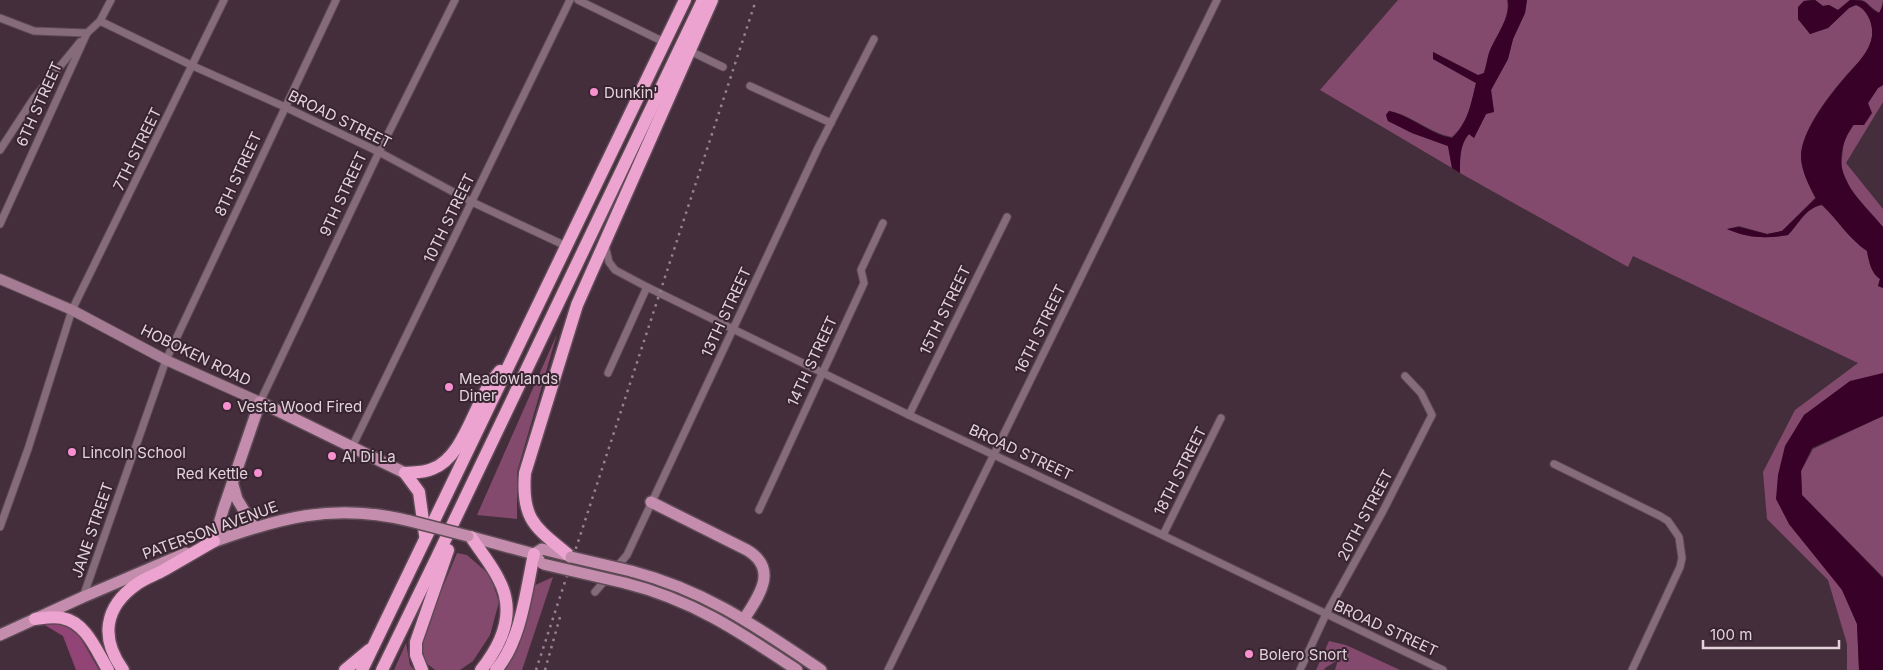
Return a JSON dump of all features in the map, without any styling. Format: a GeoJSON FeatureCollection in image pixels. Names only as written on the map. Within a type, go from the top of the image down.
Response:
{"type":"FeatureCollection","features":[{"type":"Feature","properties":{"kind":"highway"},"geometry":{"type":"LineString","coordinates":[[362,670],[685,0]]}},
{"type":"Feature","properties":{"kind":"highway"},"geometry":{"type":"LineString","coordinates":[[382,670],[703,0]]}},
{"type":"Feature","properties":{"kind":"highway"},"geometry":{"type":"LineString","coordinates":[[571,557],[535,526],[526,506],[524,490],[525,473],[572,320],[712,0]]}},
{"type":"Feature","properties":{"kind":"highway"},"geometry":{"type":"LineString","coordinates":[[405,473],[434,469],[453,453],[463,438],[488,387],[518,347]]}},
{"type":"Feature","properties":{"kind":"highway"},"geometry":{"type":"LineString","coordinates":[[405,473],[419,492],[426,537]]}},
{"type":"Feature","properties":{"kind":"highway"},"geometry":{"type":"LineString","coordinates":[[422,670],[416,655],[416,642],[473,480]]}},
{"type":"Feature","properties":{"kind":"highway"},"geometry":{"type":"LineString","coordinates":[[469,537],[498,578],[504,594],[507,611],[501,639],[492,655],[480,670]]}},
{"type":"Feature","properties":{"kind":"highway"},"geometry":{"type":"LineString","coordinates":[[123,670],[110,644],[108,624],[115,607],[125,594],[138,583],[214,541]]}},
{"type":"Feature","properties":{"kind":"highway"},"geometry":{"type":"LineString","coordinates":[[496,670],[505,657],[515,636],[538,552]]}},
{"type":"Feature","properties":{"kind":"highway"},"geometry":{"type":"LineString","coordinates":[[35,618],[62,618],[74,622],[87,636],[108,670]]}},
{"type":"Feature","properties":{"kind":"highway"},"geometry":{"type":"LineString","coordinates":[[346,670],[373,647]]}},
{"type":"Feature","properties":{"kind":"main road","name":"HOBOKEN ROAD"},"geometry":{"type":"LineString","coordinates":[[260,402],[405,473]]}},
{"type":"Feature","properties":{"kind":"main road"},"geometry":{"type":"LineString","coordinates":[[214,541],[260,402]]}},
{"type":"Feature","properties":{"kind":"main road"},"geometry":{"type":"LineString","coordinates":[[233,485],[237,499],[254,527]]}},
{"type":"Feature","properties":{"kind":"main road"},"geometry":{"type":"LineString","coordinates":[[651,502],[743,548],[759,559],[764,571],[763,583],[758,596],[744,619]]}},
{"type":"Feature","properties":{"kind":"main road","name":"PATERSON AVENUE"},"geometry":{"type":"LineString","coordinates":[[0,635],[83,596],[214,541],[290,517],[332,512],[374,514],[410,521],[469,537],[631,571],[686,589],[716,603],[744,619],[821,670]]}},
{"type":"Feature","properties":{"kind":"main road"},"geometry":{"type":"LineString","coordinates":[[538,552],[543,564],[625,583],[671,597],[709,614],[797,670]]}},
{"type":"Feature","properties":{"kind":"street","name":"6TH STREET"},"geometry":{"type":"LineString","coordinates":[[0,224],[87,33],[100,21],[110,0]]}},
{"type":"Feature","properties":{"kind":"street","name":"7TH STREET"},"geometry":{"type":"LineString","coordinates":[[0,527],[28,449],[72,310],[224,0]]}},
{"type":"Feature","properties":{"kind":"street","name":"8TH STREET"},"geometry":{"type":"LineString","coordinates":[[166,360],[336,0]]}},
{"type":"Feature","properties":{"kind":"street","name":"9TH STREET"},"geometry":{"type":"LineString","coordinates":[[260,402],[379,152],[455,0]]}},
{"type":"Feature","properties":{"kind":"street","name":"10TH STREET"},"geometry":{"type":"LineString","coordinates":[[352,447],[570,0]]}},
{"type":"Feature","properties":{"kind":"street"},"geometry":{"type":"LineString","coordinates":[[578,0],[664,42]]}},
{"type":"Feature","properties":{"kind":"street","name":"16TH STREET"},"geometry":{"type":"LineString","coordinates":[[888,670],[1217,0]]}},
{"type":"Feature","properties":{"kind":"street"},"geometry":{"type":"LineString","coordinates":[[0,18],[34,31],[87,33]]}},
{"type":"Feature","properties":{"kind":"street","name":"BROAD STREET"},"geometry":{"type":"LineString","coordinates":[[100,21],[379,152],[472,202],[566,246]]}},
{"type":"Feature","properties":{"kind":"street"},"geometry":{"type":"LineString","coordinates":[[0,150],[34,98],[87,33]]}},
{"type":"Feature","properties":{"kind":"street","name":"13TH STREET"},"geometry":{"type":"LineString","coordinates":[[595,592],[627,555],[831,123],[874,39]]}},
{"type":"Feature","properties":{"kind":"street"},"geometry":{"type":"LineString","coordinates":[[690,51],[723,67]]}},
{"type":"Feature","properties":{"kind":"street"},"geometry":{"type":"LineString","coordinates":[[750,86],[831,123]]}},
{"type":"Feature","properties":{"kind":"street","name":"15TH STREET"},"geometry":{"type":"LineString","coordinates":[[909,415],[1007,217]]}},
{"type":"Feature","properties":{"kind":"street","name":"14TH STREET"},"geometry":{"type":"LineString","coordinates":[[759,510],[864,283],[861,270],[883,223]]}},
{"type":"Feature","properties":{"kind":"street","name":"BROAD STREET"},"geometry":{"type":"LineString","coordinates":[[604,244],[609,262],[615,270],[647,287],[909,415],[1443,670]]}},
{"type":"Feature","properties":{"kind":"street","name":"HOBOKEN ROAD"},"geometry":{"type":"LineString","coordinates":[[0,279],[72,310],[166,360],[260,402]]}},
{"type":"Feature","properties":{"kind":"street"},"geometry":{"type":"LineString","coordinates":[[608,373],[647,287]]}},
{"type":"Feature","properties":{"kind":"street","name":"JANE STREET"},"geometry":{"type":"LineString","coordinates":[[83,596],[166,360]]}},
{"type":"Feature","properties":{"kind":"street","name":"20TH STREET"},"geometry":{"type":"LineString","coordinates":[[1300,670],[1326,614],[1384,511],[1432,415],[1421,393],[1405,376]]}},
{"type":"Feature","properties":{"kind":"street","name":"18TH STREET"},"geometry":{"type":"LineString","coordinates":[[1163,535],[1221,418]]}},
{"type":"Feature","properties":{"kind":"street"},"geometry":{"type":"LineString","coordinates":[[1554,464],[1660,516],[1668,521],[1679,537],[1682,552],[1680,567],[1632,670]]}},
{"type":"Feature","properties":{"kind":"shaded area"},"geometry":{"type":"Polygon","coordinates":[[[1398,0],[1507,0],[1507,14],[1489,53],[1484,73],[1478,76],[1433,52],[1433,59],[1476,83],[1462,126],[1452,137],[1436,132],[1397,113],[1389,111],[1386,115],[1388,121],[1412,133],[1448,146],[1452,168],[1320,90],[1398,0]]]}},
{"type":"Feature","properties":{"kind":"shaded area"},"geometry":{"type":"Polygon","coordinates":[[[1508,0],[1527,0],[1525,13],[1513,39],[1508,59],[1491,90],[1494,112],[1486,114],[1474,138],[1469,134],[1463,143],[1460,173],[1452,168],[1448,146],[1412,133],[1388,121],[1386,115],[1389,111],[1397,113],[1436,133],[1452,138],[1465,120],[1476,83],[1433,59],[1433,52],[1478,75],[1484,73],[1489,53],[1507,14],[1508,0]]]}},
{"type":"Feature","properties":{"kind":"shaded area"},"geometry":{"type":"Polygon","coordinates":[[[1527,0],[1810,0],[1804,1],[1798,7],[1798,19],[1810,34],[1828,28],[1849,8],[1856,5],[1861,7],[1868,15],[1872,31],[1869,46],[1860,61],[1823,105],[1805,137],[1801,158],[1806,178],[1815,198],[1782,231],[1767,234],[1739,226],[1727,229],[1757,237],[1788,235],[1811,209],[1822,205],[1855,241],[1867,251],[1872,270],[1880,279],[1878,286],[1883,288],[1883,373],[1804,415],[1789,524],[1842,589],[1857,624],[1859,670],[1847,670],[1847,644],[1828,580],[1767,519],[1763,472],[1795,410],[1858,363],[1633,256],[1628,267],[1460,173],[1461,152],[1466,138],[1469,134],[1474,138],[1486,114],[1494,111],[1491,90],[1508,59],[1513,39],[1525,13],[1527,0]]]}},
{"type":"Feature","properties":{"kind":"shaded area"},"geometry":{"type":"Polygon","coordinates":[[[1815,0],[1850,0],[1838,10],[1829,5],[1823,6],[1815,0]]]}},
{"type":"Feature","properties":{"kind":"shaded area"},"geometry":{"type":"Polygon","coordinates":[[[1815,0],[1823,6],[1829,5],[1838,10],[1850,0],[1865,2],[1879,13],[1883,5],[1883,85],[1878,88],[1868,103],[1872,113],[1864,125],[1853,125],[1845,141],[1841,156],[1842,169],[1853,192],[1883,227],[1883,288],[1878,286],[1880,279],[1872,270],[1867,251],[1855,241],[1822,205],[1811,209],[1788,235],[1757,237],[1727,229],[1739,227],[1767,234],[1782,231],[1816,198],[1806,179],[1801,158],[1805,138],[1822,107],[1866,52],[1871,41],[1872,31],[1868,15],[1861,7],[1856,5],[1849,8],[1828,28],[1810,34],[1798,19],[1798,7],[1804,1],[1815,0]]]}},
{"type":"Feature","properties":{"kind":"shaded area"},"geometry":{"type":"Polygon","coordinates":[[[1862,0],[1883,0],[1880,13],[1867,3],[1862,0]]]}},
{"type":"Feature","properties":{"kind":"shaded area"},"geometry":{"type":"Polygon","coordinates":[[[1883,85],[1883,102],[1846,163],[1883,209],[1883,227],[1852,192],[1841,168],[1844,140],[1878,88],[1883,85]]]}},
{"type":"Feature","properties":{"kind":"shaded area"},"geometry":{"type":"Polygon","coordinates":[[[557,334],[517,472],[517,519],[477,515],[557,334]]]}},
{"type":"Feature","properties":{"kind":"shaded area"},"geometry":{"type":"Polygon","coordinates":[[[1883,373],[1883,416],[1812,448],[1801,471],[1802,495],[1883,578],[1883,670],[1859,670],[1857,624],[1842,590],[1789,524],[1776,499],[1778,475],[1785,446],[1804,415],[1850,381],[1883,373]]]}},
{"type":"Feature","properties":{"kind":"shaded area"},"geometry":{"type":"Polygon","coordinates":[[[1883,416],[1883,577],[1802,495],[1801,471],[1813,449],[1883,416]]]}},
{"type":"Feature","properties":{"kind":"shaded area"},"geometry":{"type":"Polygon","coordinates":[[[457,553],[467,555],[490,575],[499,602],[490,635],[473,661],[460,670],[435,670],[425,662],[420,642],[457,553]]]}},
{"type":"Feature","properties":{"kind":"shaded area"},"geometry":{"type":"Polygon","coordinates":[[[553,577],[522,670],[504,670],[520,636],[531,587],[553,577]]]}},
{"type":"Feature","properties":{"kind":"shaded area"},"geometry":{"type":"Polygon","coordinates":[[[63,622],[80,637],[99,670],[76,670],[63,636],[43,624],[63,622]]]}},
{"type":"Feature","properties":{"kind":"shaded area"},"geometry":{"type":"Polygon","coordinates":[[[1329,641],[1346,645],[1400,670],[1335,670],[1338,660],[1324,670],[1316,670],[1329,641]]]}},
{"type":"Feature","properties":{"kind":"shaded area"},"geometry":{"type":"Polygon","coordinates":[[[406,643],[410,665],[414,670],[394,670],[406,643]]]}},
{"type":"Feature","properties":{"kind":"railway"},"geometry":{"type":"LineString","coordinates":[[536,670],[756,0]]}},
{"type":"Feature","properties":{"kind":"railway"},"geometry":{"type":"LineString","coordinates":[[545,670],[560,617]]}},
{"type":"Feature","properties":{"kind":"place","name":"Dunkin'"},"geometry":{"type":"Point","coordinates":[594,92]}},
{"type":"Feature","properties":{"kind":"place","name":"Meadowlands Diner"},"geometry":{"type":"Point","coordinates":[449,387]}},
{"type":"Feature","properties":{"kind":"place","name":"Vesta Wood Fired"},"geometry":{"type":"Point","coordinates":[227,406]}},
{"type":"Feature","properties":{"kind":"place","name":"Lincoln School"},"geometry":{"type":"Point","coordinates":[72,452]}},
{"type":"Feature","properties":{"kind":"place","name":"Al Di La"},"geometry":{"type":"Point","coordinates":[332,456]}},
{"type":"Feature","properties":{"kind":"place","name":"Red Kettle"},"geometry":{"type":"Point","coordinates":[258,473]}},
{"type":"Feature","properties":{"kind":"place","name":"Bolero Snort"},"geometry":{"type":"Point","coordinates":[1249,654]}}]}
